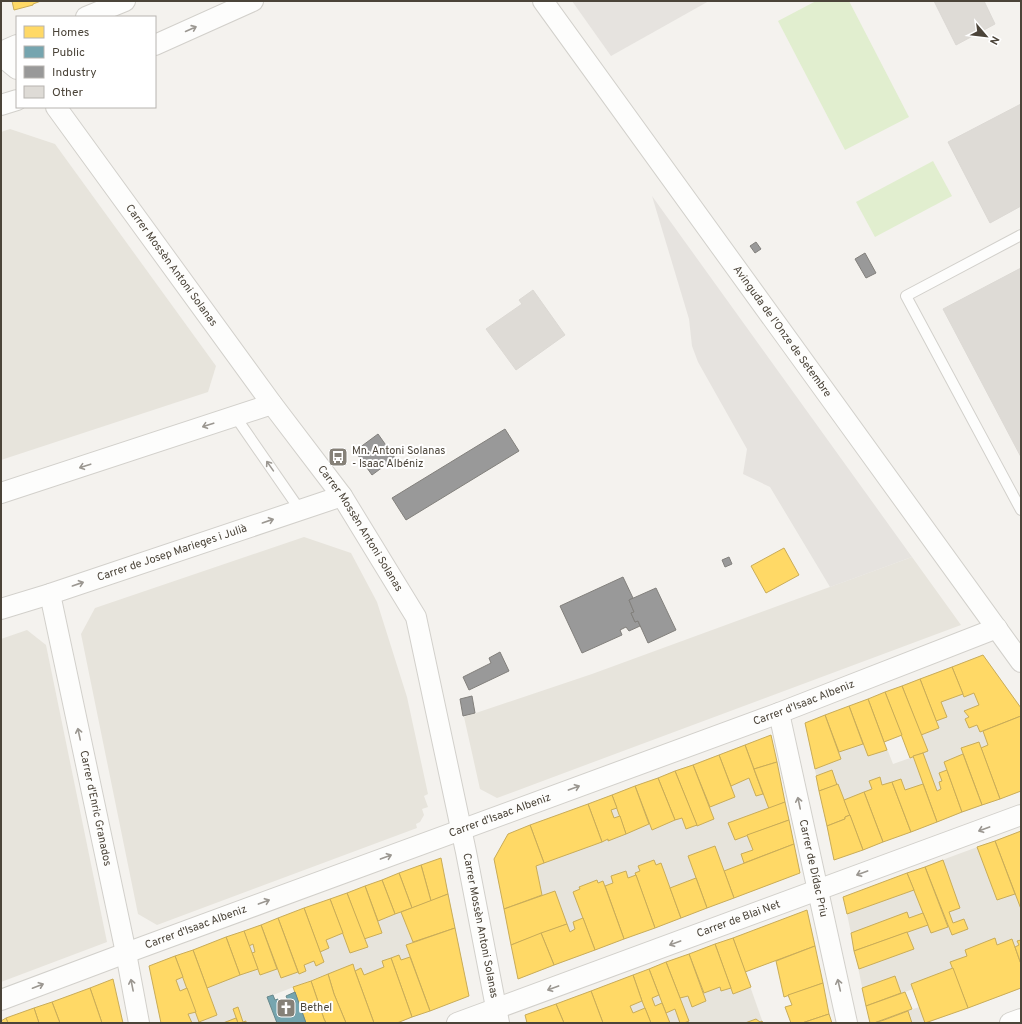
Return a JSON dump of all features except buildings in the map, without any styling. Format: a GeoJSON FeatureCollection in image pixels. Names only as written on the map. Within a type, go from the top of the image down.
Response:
{"type":"FeatureCollection","features":[{"type":"Feature","properties":{"kind":"street"},"geometry":{"type":"LineString","coordinates":[[88,16],[124,1]]}},
{"type":"Feature","properties":{"kind":"street"},"geometry":{"type":"LineString","coordinates":[[156,45],[253,1]]}},
{"type":"Feature","properties":{"kind":"street","name":"Avinguda de l'Onze de Setembre"},"geometry":{"type":"LineString","coordinates":[[543,1],[1021,662]]}},
{"type":"Feature","properties":{"kind":"street"},"geometry":{"type":"LineString","coordinates":[[1,52],[16,46]]}},
{"type":"Feature","properties":{"kind":"street"},"geometry":{"type":"LineString","coordinates":[[1,56],[16,68]]}},
{"type":"Feature","properties":{"kind":"street"},"geometry":{"type":"LineString","coordinates":[[1,105],[16,100]]}},
{"type":"Feature","properties":{"kind":"street","name":"Carrer Mossèn Antoni Solanas"},"geometry":{"type":"LineString","coordinates":[[57,108],[272,404],[342,496],[416,617],[461,830],[498,1016]]}},
{"type":"Feature","properties":{"kind":"street"},"geometry":{"type":"LineString","coordinates":[[1,493],[272,404]]}},
{"type":"Feature","properties":{"kind":"street","name":"Carrer de Josep Marieges i Julià"},"geometry":{"type":"LineString","coordinates":[[1,609],[342,496]]}},
{"type":"Feature","properties":{"kind":"street","name":"Carrer d'Enric Granados"},"geometry":{"type":"LineString","coordinates":[[50,594],[126,953],[139,1023]]}},
{"type":"Feature","properties":{"kind":"street","name":"Carrer d'Isaac Albeniz"},"geometry":{"type":"LineString","coordinates":[[1,1000],[779,713],[997,628]]}},
{"type":"Feature","properties":{"kind":"street","name":"Carrer de Dídac Priu"},"geometry":{"type":"LineString","coordinates":[[779,713],[847,1023]]}},
{"type":"Feature","properties":{"kind":"street","name":"Carrer de Blai Net"},"geometry":{"type":"LineString","coordinates":[[457,1023],[498,1016],[818,890],[1021,815]]}},
{"type":"Feature","properties":{"kind":"street"},"geometry":{"type":"LineString","coordinates":[[1010,1023],[1021,1019]]}},
{"type":"Feature","properties":{"kind":"lane"},"geometry":{"type":"LineString","coordinates":[[1021,235],[906,296],[1021,510]]}},
{"type":"Feature","properties":{"kind":"lane"},"geometry":{"type":"LineString","coordinates":[[235,416],[300,510]]}},
{"type":"Feature","properties":{"kind":"shaded area"},"geometry":{"type":"Polygon","coordinates":[[[572,1],[709,1],[611,56],[572,1]]]}},
{"type":"Feature","properties":{"kind":"shaded area"},"geometry":{"type":"Polygon","coordinates":[[[10,129],[55,144],[216,366],[208,392],[1,460],[1,132],[10,129]]]}},
{"type":"Feature","properties":{"kind":"shaded area"},"geometry":{"type":"Polygon","coordinates":[[[652,196],[912,557],[830,587],[770,487],[743,474],[747,449],[698,362],[692,346],[689,319],[652,196]]]}},
{"type":"Feature","properties":{"kind":"shaded area"},"geometry":{"type":"Polygon","coordinates":[[[304,537],[351,553],[377,602],[407,697],[428,794],[424,796],[428,807],[422,809],[424,815],[420,822],[416,824],[417,828],[157,925],[138,914],[81,634],[95,608],[304,537]]]}},
{"type":"Feature","properties":{"kind":"shaded area"},"geometry":{"type":"Polygon","coordinates":[[[912,557],[961,625],[497,798],[480,789],[464,717],[592,674],[912,557]]]}},
{"type":"Feature","properties":{"kind":"shaded area"},"geometry":{"type":"Polygon","coordinates":[[[27,630],[46,645],[107,942],[1,982],[1,639],[27,630]]]}},
{"type":"Feature","properties":{"kind":"shaded area"},"geometry":{"type":"Polygon","coordinates":[[[983,655],[1021,708],[1021,791],[834,860],[805,723],[868,699],[893,764],[910,758],[885,692],[983,655]]]}},
{"type":"Feature","properties":{"kind":"shaded area"},"geometry":{"type":"Polygon","coordinates":[[[771,735],[800,873],[518,979],[494,859],[508,834],[771,735]]]}},
{"type":"Feature","properties":{"kind":"shaded area"},"geometry":{"type":"Polygon","coordinates":[[[1021,831],[1021,988],[927,1023],[874,1023],[919,1007],[913,989],[866,1006],[847,914],[914,890],[907,873],[1021,831]]]}},
{"type":"Feature","properties":{"kind":"shaded area"},"geometry":{"type":"Polygon","coordinates":[[[441,858],[469,996],[397,1023],[327,974],[268,997],[277,1023],[161,1023],[149,966],[175,956],[200,1022],[217,1015],[193,950],[441,858]]]}},
{"type":"Feature","properties":{"kind":"shaded area"},"geometry":{"type":"Polygon","coordinates":[[[733,938],[763,1023],[603,1023],[591,991],[733,938]]]}},
{"type":"Feature","properties":{"kind":"green space"},"geometry":{"type":"Polygon","coordinates":[[[816,1],[849,1],[909,117],[845,150],[778,21],[816,1]]]}},
{"type":"Feature","properties":{"kind":"green space"},"geometry":{"type":"Polygon","coordinates":[[[933,161],[952,196],[875,237],[856,202],[933,161]]]}},
{"type":"Feature","properties":{"kind":"place","name":"Mn. Antoni Solanas - Isaac Albéniz"},"geometry":{"type":"Point","coordinates":[338,457]}},
{"type":"Feature","properties":{"kind":"place","name":"Bethel"},"geometry":{"type":"Point","coordinates":[286,1008]}}]}
